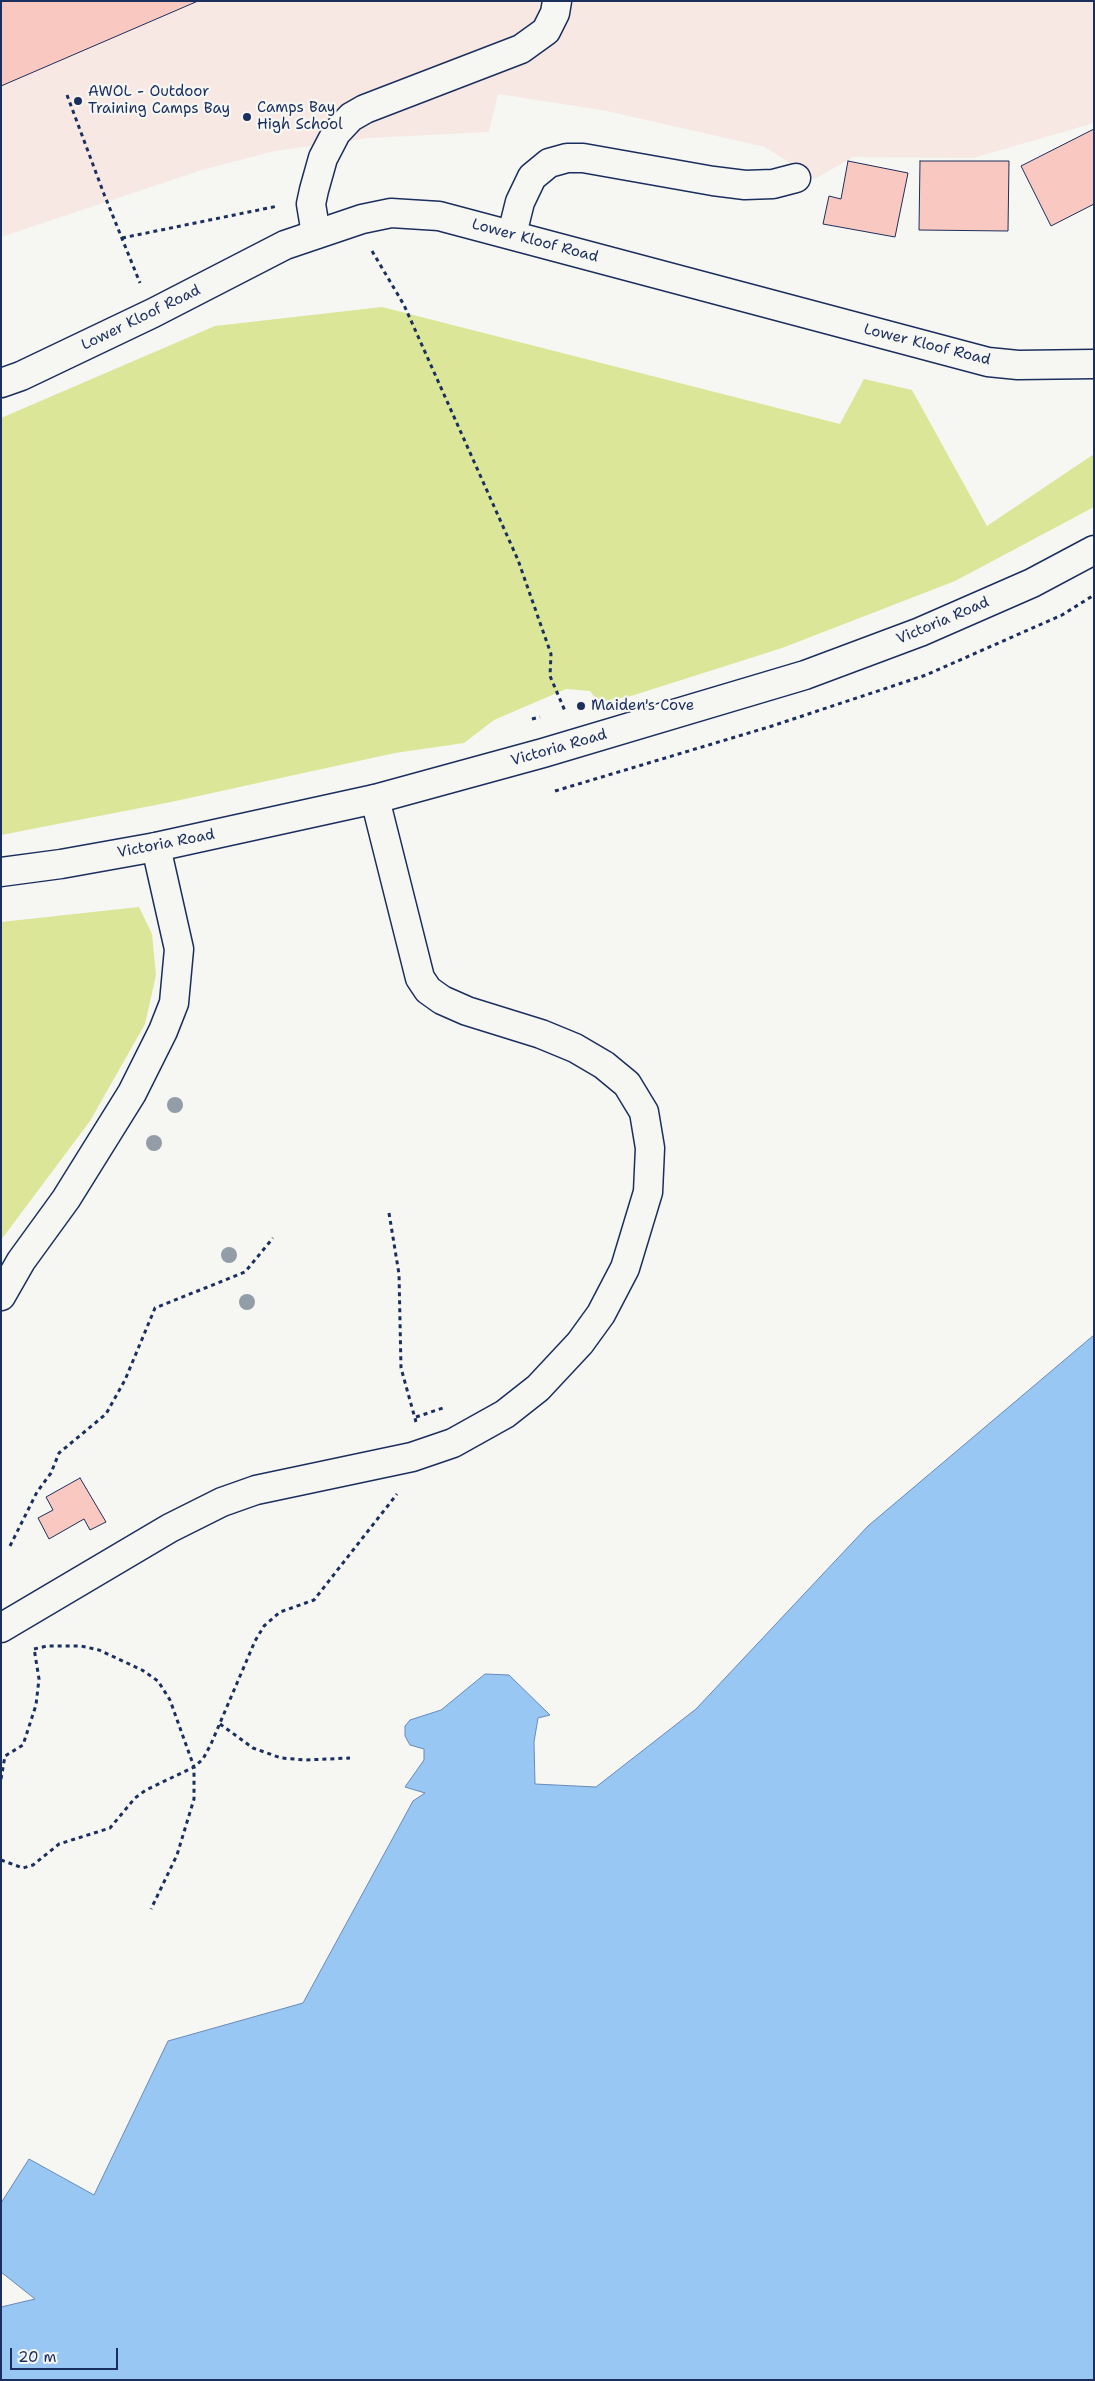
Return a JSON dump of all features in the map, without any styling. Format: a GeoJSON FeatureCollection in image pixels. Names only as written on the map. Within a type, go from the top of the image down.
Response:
{"type":"FeatureCollection","features":[{"type":"Feature","properties":{"kind":"main road"},"geometry":{"type":"LineString","coordinates":[[316,234],[311,204],[323,158],[336,133],[351,117],[366,109],[521,49],[546,31],[555,13],[557,1]]}},
{"type":"Feature","properties":{"kind":"main road"},"geometry":{"type":"LineString","coordinates":[[512,234],[520,202],[532,177],[549,163],[566,158],[583,158],[713,182],[745,185],[773,184],[796,178]]}},
{"type":"Feature","properties":{"kind":"main road","name":"Lower Kloof Road"},"geometry":{"type":"LineString","coordinates":[[1,383],[21,376],[153,313],[286,245],[362,219],[391,213],[439,216],[512,234],[988,362],[1028,366],[1094,364]]}},
{"type":"Feature","properties":{"kind":"main road","name":"Victoria Road"},"geometry":{"type":"LineString","coordinates":[[1,872],[61,864],[156,847],[374,799],[519,760],[806,675],[920,632],[1032,583],[1094,550]]}},
{"type":"Feature","properties":{"kind":"main road"},"geometry":{"type":"LineString","coordinates":[[9,1622],[170,1528],[222,1502],[265,1487],[412,1456],[453,1443],[505,1414],[538,1388],[580,1343],[601,1314],[625,1268],[648,1192],[650,1148],[644,1112],[627,1084],[604,1065],[575,1048],[541,1034],[468,1011],[442,1000],[428,990],[420,978],[374,799]]}},
{"type":"Feature","properties":{"kind":"main road"},"geometry":{"type":"LineString","coordinates":[[1,1296],[11,1268],[66,1198],[132,1093],[164,1031],[174,1003],[179,949],[156,847]]}},
{"type":"Feature","properties":{"kind":"path"},"geometry":{"type":"LineString","coordinates":[[67,94],[153,313]]}},
{"type":"Feature","properties":{"kind":"path"},"geometry":{"type":"LineString","coordinates":[[122,238],[275,206]]}},
{"type":"Feature","properties":{"kind":"path"},"geometry":{"type":"LineString","coordinates":[[369,247],[404,305],[518,560],[551,654],[550,676],[565,711],[557,713]]}},
{"type":"Feature","properties":{"kind":"path"},"geometry":{"type":"LineString","coordinates":[[532,719],[549,715]]}},
{"type":"Feature","properties":{"kind":"path"},"geometry":{"type":"LineString","coordinates":[[389,1213],[399,1274],[401,1368],[416,1417]]}},
{"type":"Feature","properties":{"kind":"path"},"geometry":{"type":"LineString","coordinates":[[10,1546],[37,1492],[51,1473],[59,1453],[106,1414],[125,1380],[154,1308],[244,1272],[273,1238]]}},
{"type":"Feature","properties":{"kind":"path"},"geometry":{"type":"LineString","coordinates":[[1,1860],[24,1868],[33,1865],[59,1844],[110,1828],[136,1798],[146,1790],[194,1767],[203,1758],[212,1744],[255,1641],[264,1626],[280,1612],[314,1600],[395,1497]]}},
{"type":"Feature","properties":{"kind":"path"},"geometry":{"type":"LineString","coordinates":[[1,1779],[5,1756],[23,1745],[36,1705],[39,1679],[34,1649],[9,1622]]}},
{"type":"Feature","properties":{"kind":"path"},"geometry":{"type":"LineString","coordinates":[[34,1649],[47,1646],[81,1646],[99,1650],[142,1670],[158,1681],[170,1700],[194,1767],[194,1799],[168,1878],[151,1909]]}},
{"type":"Feature","properties":{"kind":"path"},"geometry":{"type":"LineString","coordinates":[[220,1724],[253,1748],[281,1758],[306,1760],[350,1758]]}},
{"type":"Feature","properties":{"kind":"shaded area","name":"Camps Bay High School"},"geometry":{"type":"Polygon","coordinates":[[[1,1],[1094,1],[1094,123],[973,158],[853,157],[815,179],[765,147],[607,111],[498,94],[489,132],[368,138],[274,151],[202,170],[1,237],[1,1]]]}},
{"type":"Feature","properties":{"kind":"green space"},"geometry":{"type":"Polygon","coordinates":[[[382,307],[840,424],[864,379],[912,390],[987,526],[1094,454],[1094,507],[955,581],[782,648],[631,696],[599,702],[590,691],[566,689],[494,720],[464,743],[395,753],[171,802],[1,835],[1,418],[215,326],[382,307]]]}},
{"type":"Feature","properties":{"kind":"green space"},"geometry":{"type":"Polygon","coordinates":[[[139,907],[152,934],[156,975],[145,1024],[90,1121],[1,1240],[1,922],[139,907]]]}},
{"type":"Feature","properties":{"kind":"water"},"geometry":{"type":"Polygon","coordinates":[[[1094,1335],[1094,2380],[1,2380],[1,2307],[35,2299],[1,2272],[1,2203],[29,2159],[94,2195],[168,2041],[303,2003],[413,1801],[425,1793],[405,1787],[424,1760],[424,1749],[410,1745],[405,1736],[405,1726],[410,1720],[441,1710],[485,1674],[509,1675],[550,1715],[538,1718],[534,1742],[535,1784],[596,1787],[696,1709],[868,1526],[1094,1335]]]}},
{"type":"Feature","properties":{"kind":"building"},"geometry":{"type":"Polygon","coordinates":[[[1,1],[198,1],[1,86],[1,1]]]}},
{"type":"Feature","properties":{"kind":"building"},"geometry":{"type":"Polygon","coordinates":[[[1094,129],[1094,204],[1051,226],[1021,166],[1094,129]]]}},
{"type":"Feature","properties":{"kind":"building"},"geometry":{"type":"Polygon","coordinates":[[[848,161],[908,173],[895,237],[823,224],[829,196],[841,199],[848,161]]]}},
{"type":"Feature","properties":{"kind":"building"},"geometry":{"type":"Polygon","coordinates":[[[920,161],[1009,161],[1008,231],[919,230],[920,161]]]}},
{"type":"Feature","properties":{"kind":"building"},"geometry":{"type":"Polygon","coordinates":[[[80,1478],[106,1522],[90,1530],[84,1519],[49,1539],[38,1518],[53,1510],[46,1497],[80,1478]]]}},
{"type":"Feature","properties":{"kind":"place","name":"AWOL - Outdoor Training Camps Bay"},"geometry":{"type":"Point","coordinates":[78,101]}},
{"type":"Feature","properties":{"kind":"place","name":"Camps Bay High School"},"geometry":{"type":"Point","coordinates":[247,117]}},
{"type":"Feature","properties":{"kind":"place","name":"Maiden's Cove"},"geometry":{"type":"Point","coordinates":[581,706]}}]}
